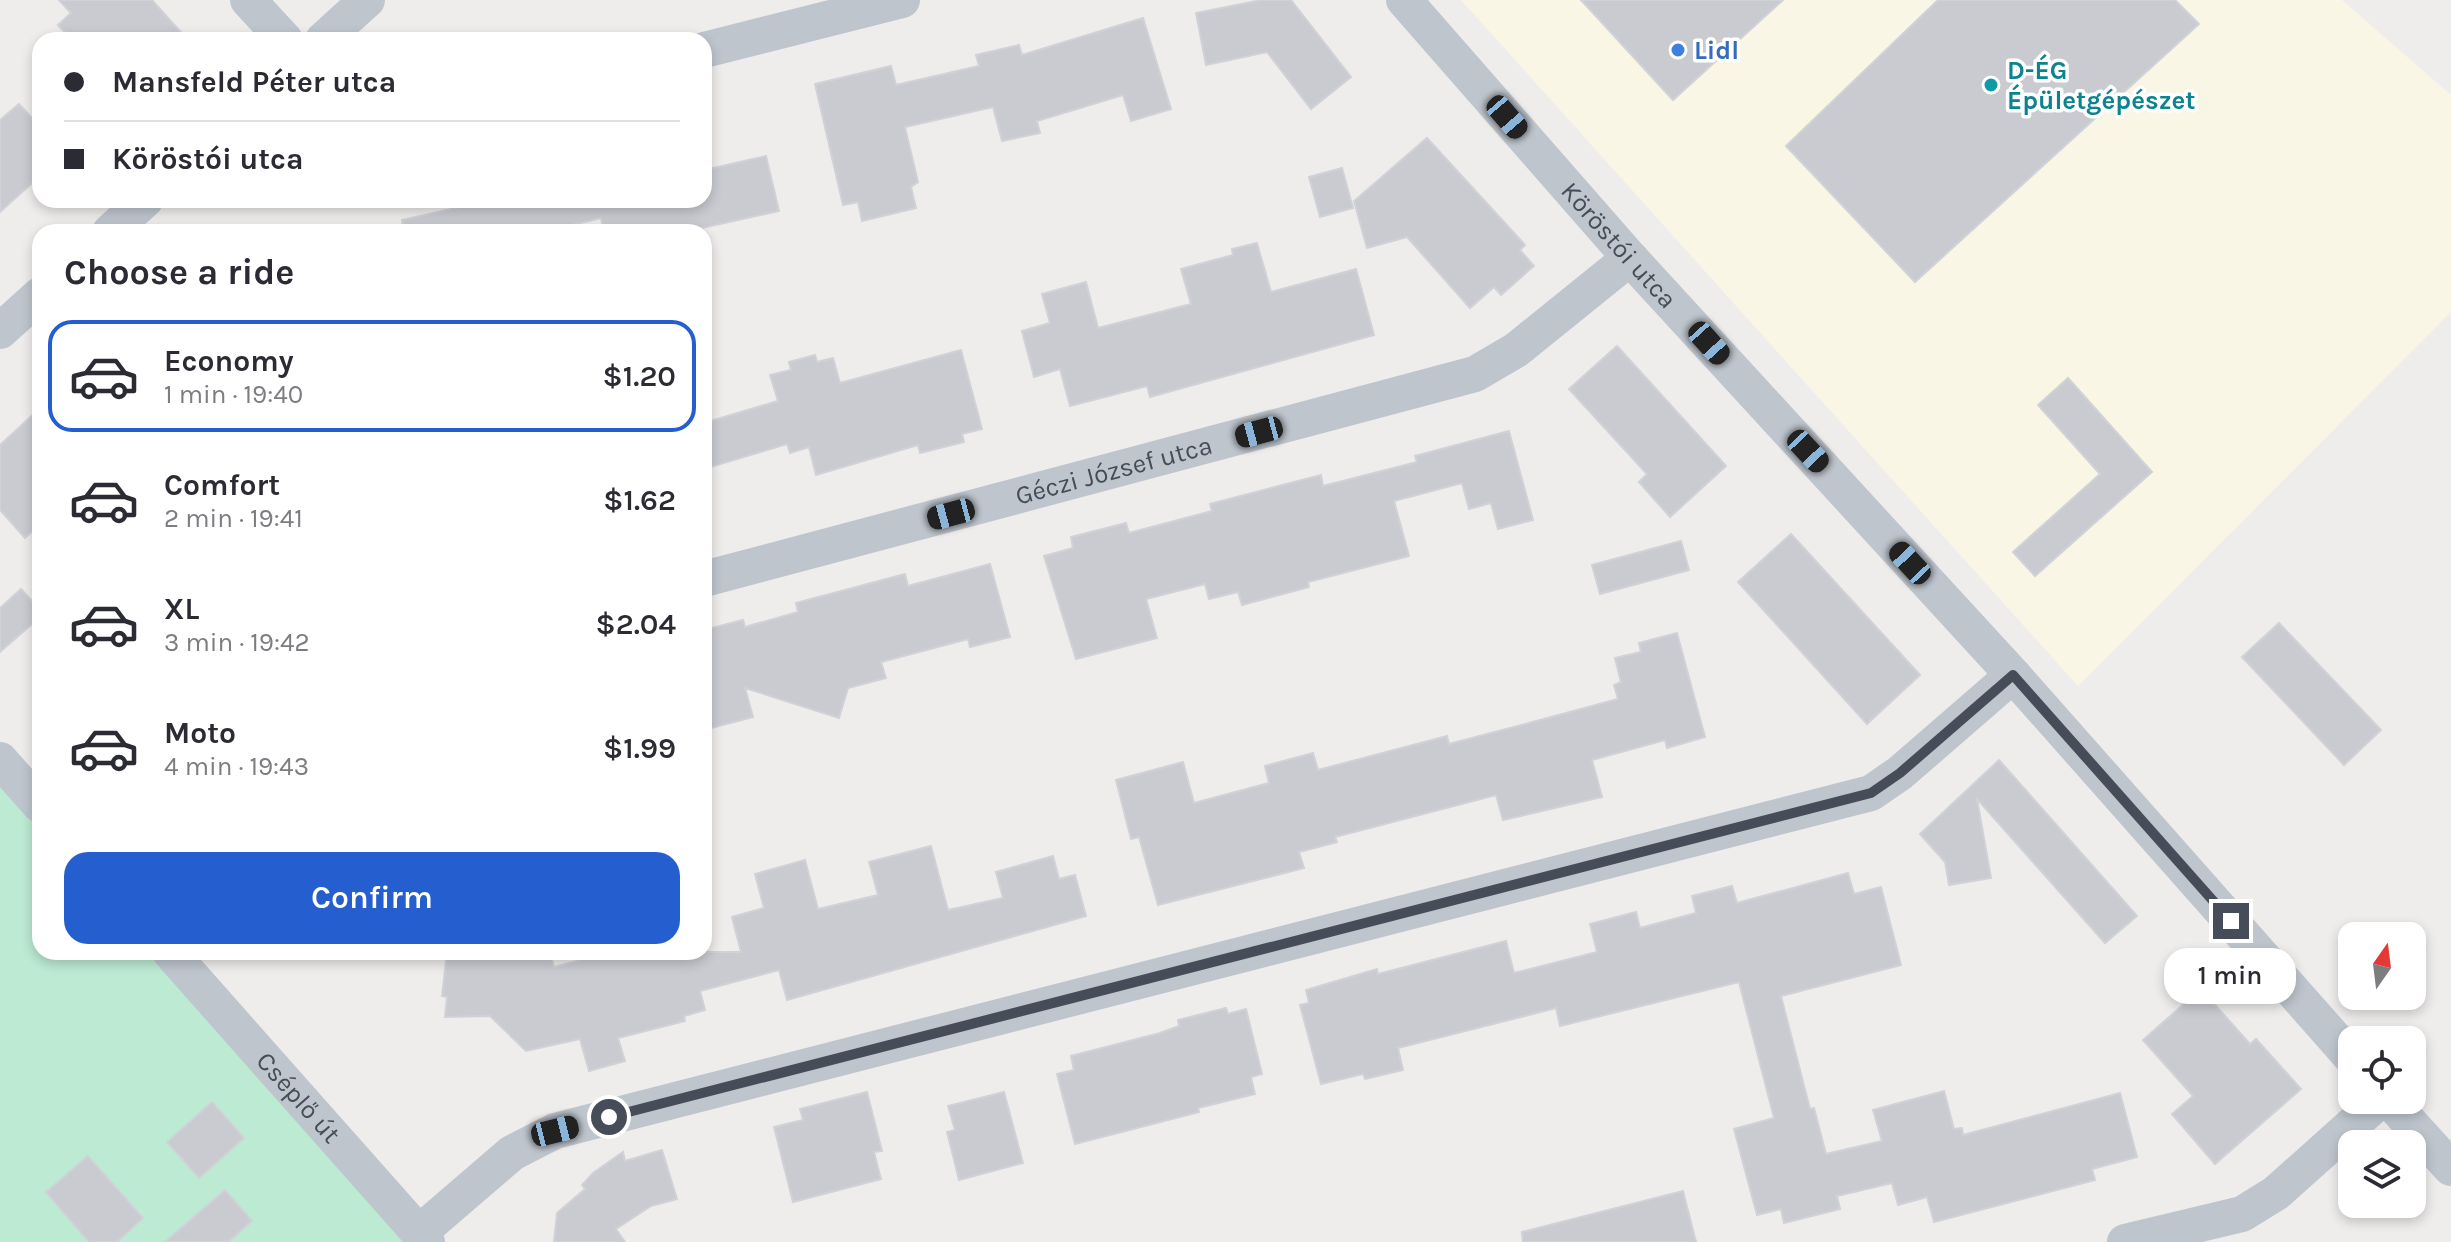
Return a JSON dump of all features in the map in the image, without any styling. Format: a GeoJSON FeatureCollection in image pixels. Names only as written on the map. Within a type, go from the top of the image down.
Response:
{"type":"FeatureCollection","features":[{"type":"Feature","properties":{"kind":"street"},"geometry":{"type":"LineString","coordinates":[[248,0],[278,32]]}},
{"type":"Feature","properties":{"kind":"street"},"geometry":{"type":"LineString","coordinates":[[332,32],[367,0]]}},
{"type":"Feature","properties":{"kind":"street"},"geometry":{"type":"LineString","coordinates":[[712,47],[794,14],[902,0]]}},
{"type":"Feature","properties":{"kind":"street","name":"Köröstói utca"},"geometry":{"type":"LineString","coordinates":[[1404,0],[1630,258],[2013,675],[2338,1042]]}},
{"type":"Feature","properties":{"kind":"street"},"geometry":{"type":"LineString","coordinates":[[119,224],[136,208]]}},
{"type":"Feature","properties":{"kind":"street","name":"Géczi József utca"},"geometry":{"type":"LineString","coordinates":[[712,577],[1475,374],[1516,350],[1630,258]]}},
{"type":"Feature","properties":{"kind":"street"},"geometry":{"type":"LineString","coordinates":[[0,331],[32,302]]}},
{"type":"Feature","properties":{"kind":"street"},"geometry":{"type":"LineString","coordinates":[[423,1238],[512,1153],[555,1131],[1871,793],[1900,773],[2013,675]]}},
{"type":"Feature","properties":{"kind":"street"},"geometry":{"type":"LineString","coordinates":[[0,760],[32,796]]}},
{"type":"Feature","properties":{"kind":"street","name":"Cséplő út"},"geometry":{"type":"LineString","coordinates":[[177,960],[423,1238]]}},
{"type":"Feature","properties":{"kind":"street"},"geometry":{"type":"LineString","coordinates":[[2125,1242],[2242,1214],[2276,1193],[2364,1114]]}},
{"type":"Feature","properties":{"kind":"street"},"geometry":{"type":"LineString","coordinates":[[2402,1114],[2451,1168]]}},
{"type":"Feature","properties":{"kind":"shaded area"},"geometry":{"type":"Polygon","coordinates":[[[1461,0],[2342,0],[2451,95],[2451,312],[2078,686],[1461,0]]]}},
{"type":"Feature","properties":{"kind":"green space"},"geometry":{"type":"Polygon","coordinates":[[[0,760],[32,796],[32,960],[177,960],[427,1242],[0,1242],[0,760]]]}},
{"type":"Feature","properties":{"kind":"building"},"geometry":{"type":"Polygon","coordinates":[[[59,0],[152,0],[181,32],[65,32],[58,25],[71,13],[59,0]]]}},
{"type":"Feature","properties":{"kind":"building"},"geometry":{"type":"Polygon","coordinates":[[[1261,0],[1291,0],[1351,77],[1311,109],[1267,52],[1206,65],[1196,13],[1261,0]]]}},
{"type":"Feature","properties":{"kind":"building","name":"Lidl"},"geometry":{"type":"Polygon","coordinates":[[[1581,0],[1783,0],[1673,100],[1581,0]]]}},
{"type":"Feature","properties":{"kind":"building","name":"D-ÉG Épületgépészet"},"geometry":{"type":"Polygon","coordinates":[[[1938,0],[2175,0],[2199,24],[1915,282],[1786,146],[1938,0]]]}},
{"type":"Feature","properties":{"kind":"building"},"geometry":{"type":"Polygon","coordinates":[[[1143,18],[1171,109],[1131,121],[1123,95],[1037,121],[1040,133],[1002,141],[993,107],[905,127],[918,182],[911,187],[916,208],[862,221],[858,202],[843,205],[815,84],[891,66],[896,85],[979,66],[976,55],[1019,45],[1022,55],[1143,18]]]}},
{"type":"Feature","properties":{"kind":"building"},"geometry":{"type":"Polygon","coordinates":[[[19,104],[32,118],[32,183],[0,212],[0,120],[19,104]]]}},
{"type":"Feature","properties":{"kind":"building"},"geometry":{"type":"Polygon","coordinates":[[[1427,138],[1525,245],[1520,250],[1534,266],[1501,295],[1494,287],[1470,308],[1407,237],[1367,248],[1354,201],[1427,138]]]}},
{"type":"Feature","properties":{"kind":"building"},"geometry":{"type":"Polygon","coordinates":[[[766,156],[779,211],[712,226],[602,224],[601,218],[576,224],[402,224],[402,220],[456,208],[712,208],[712,168],[766,156]]]}},
{"type":"Feature","properties":{"kind":"building"},"geometry":{"type":"Polygon","coordinates":[[[1342,168],[1353,208],[1320,217],[1309,177],[1342,168]]]}},
{"type":"Feature","properties":{"kind":"building"},"geometry":{"type":"Polygon","coordinates":[[[1257,243],[1271,292],[1356,269],[1374,335],[1150,397],[1147,386],[1070,406],[1060,369],[1034,377],[1022,331],[1050,323],[1042,294],[1086,282],[1098,328],[1191,304],[1181,269],[1233,255],[1232,249],[1257,243]]]}},
{"type":"Feature","properties":{"kind":"building"},"geometry":{"type":"Polygon","coordinates":[[[1617,346],[1726,466],[1670,517],[1639,482],[1647,474],[1569,389],[1617,346]]]}},
{"type":"Feature","properties":{"kind":"building"},"geometry":{"type":"Polygon","coordinates":[[[961,350],[982,429],[962,434],[964,442],[920,453],[918,445],[816,475],[809,447],[790,453],[787,444],[712,467],[712,421],[778,401],[770,375],[791,370],[789,362],[815,355],[817,362],[833,358],[840,383],[961,350]]]}},
{"type":"Feature","properties":{"kind":"building"},"geometry":{"type":"Polygon","coordinates":[[[2068,378],[2152,472],[2035,576],[2013,552],[2100,474],[2038,405],[2068,378]]]}},
{"type":"Feature","properties":{"kind":"building"},"geometry":{"type":"Polygon","coordinates":[[[32,415],[32,531],[25,538],[0,510],[0,445],[32,415]]]}},
{"type":"Feature","properties":{"kind":"building"},"geometry":{"type":"Polygon","coordinates":[[[1509,431],[1533,520],[1498,529],[1491,503],[1469,509],[1462,483],[1394,501],[1409,556],[1308,582],[1309,587],[1242,605],[1238,592],[1209,599],[1205,584],[1146,599],[1157,638],[1076,659],[1044,556],[1073,548],[1071,537],[1126,523],[1129,533],[1212,511],[1210,504],[1321,475],[1323,486],[1417,462],[1415,456],[1509,431]]]}},
{"type":"Feature","properties":{"kind":"building"},"geometry":{"type":"Polygon","coordinates":[[[1791,534],[1920,675],[1867,724],[1738,582],[1791,534]]]}},
{"type":"Feature","properties":{"kind":"building"},"geometry":{"type":"Polygon","coordinates":[[[1681,541],[1689,570],[1600,594],[1592,565],[1681,541]]]}},
{"type":"Feature","properties":{"kind":"building"},"geometry":{"type":"Polygon","coordinates":[[[990,564],[1010,637],[970,647],[968,639],[881,662],[886,678],[848,688],[839,718],[745,688],[753,717],[712,728],[712,628],[743,620],[745,627],[798,612],[796,603],[905,574],[908,586],[990,564]]]}},
{"type":"Feature","properties":{"kind":"building"},"geometry":{"type":"Polygon","coordinates":[[[21,589],[32,601],[32,624],[0,652],[0,608],[21,589]]]}},
{"type":"Feature","properties":{"kind":"building"},"geometry":{"type":"Polygon","coordinates":[[[2279,623],[2381,730],[2344,765],[2242,657],[2279,623]]]}},
{"type":"Feature","properties":{"kind":"building"},"geometry":{"type":"Polygon","coordinates":[[[1677,633],[1705,737],[1667,748],[1665,740],[1592,760],[1602,797],[1503,820],[1496,795],[1335,837],[1337,842],[1299,852],[1304,868],[1158,905],[1139,837],[1131,839],[1116,780],[1183,762],[1194,803],[1269,783],[1265,766],[1313,753],[1318,770],[1447,736],[1449,744],[1618,699],[1614,685],[1621,682],[1615,658],[1641,652],[1639,643],[1677,633]]]}},
{"type":"Feature","properties":{"kind":"building"},"geometry":{"type":"Polygon","coordinates":[[[1999,760],[2137,916],[2105,943],[1977,799],[1991,878],[1949,885],[1945,862],[1920,834],[1999,760]]]}},
{"type":"Feature","properties":{"kind":"building"},"geometry":{"type":"Polygon","coordinates":[[[931,846],[948,910],[1003,898],[996,872],[1053,856],[1059,879],[1075,875],[1086,916],[787,1000],[779,970],[700,991],[705,1010],[684,1016],[685,1021],[618,1038],[625,1061],[589,1071],[580,1039],[526,1051],[490,1016],[445,1017],[447,997],[442,996],[446,960],[552,960],[554,967],[581,960],[712,960],[712,952],[741,952],[732,917],[764,908],[755,874],[805,860],[818,909],[878,895],[869,862],[931,846]]]}},
{"type":"Feature","properties":{"kind":"building"},"geometry":{"type":"Polygon","coordinates":[[[1848,873],[1854,894],[1881,887],[1901,965],[1781,996],[1810,1109],[1814,1108],[1826,1154],[1882,1141],[1873,1110],[1944,1091],[1954,1129],[1962,1128],[1963,1135],[2120,1093],[2137,1157],[2092,1169],[2095,1180],[1934,1222],[1927,1197],[1898,1205],[1892,1183],[1837,1196],[1840,1209],[1784,1223],[1781,1209],[1757,1215],[1734,1129],[1774,1118],[1739,982],[1560,1026],[1556,1008],[1398,1048],[1403,1070],[1365,1079],[1363,1074],[1321,1084],[1300,1005],[1309,1003],[1306,990],[1377,969],[1378,974],[1506,941],[1514,973],[1597,952],[1590,924],[1636,912],[1640,928],[1696,913],[1692,896],[1732,886],[1737,903],[1848,873]]]}},
{"type":"Feature","properties":{"kind":"building"},"geometry":{"type":"Polygon","coordinates":[[[2201,989],[2250,1044],[2256,1039],[2301,1089],[2215,1164],[2172,1114],[2193,1096],[2143,1040],[2201,989]]]}},
{"type":"Feature","properties":{"kind":"building"},"geometry":{"type":"Polygon","coordinates":[[[1226,1008],[1228,1014],[1246,1009],[1262,1074],[1251,1077],[1255,1094],[1075,1144],[1057,1074],[1074,1070],[1071,1056],[1160,1033],[1179,1026],[1178,1020],[1226,1008]]]}},
{"type":"Feature","properties":{"kind":"building"},"geometry":{"type":"Polygon","coordinates":[[[867,1092],[882,1151],[874,1152],[881,1179],[793,1202],[774,1127],[803,1120],[800,1109],[867,1092]]]}},
{"type":"Feature","properties":{"kind":"building"},"geometry":{"type":"Polygon","coordinates":[[[1004,1092],[1023,1163],[959,1180],[947,1132],[955,1130],[948,1106],[1004,1092]]]}},
{"type":"Feature","properties":{"kind":"building"},"geometry":{"type":"Polygon","coordinates":[[[212,1102],[244,1138],[199,1178],[167,1142],[212,1102]]]}},
{"type":"Feature","properties":{"kind":"building"},"geometry":{"type":"Polygon","coordinates":[[[662,1150],[677,1199],[651,1206],[616,1229],[625,1242],[554,1242],[557,1213],[585,1189],[582,1185],[593,1173],[623,1152],[625,1161],[662,1150]]]}},
{"type":"Feature","properties":{"kind":"building"},"geometry":{"type":"Polygon","coordinates":[[[88,1156],[143,1218],[117,1242],[89,1242],[46,1192],[88,1156]]]}},
{"type":"Feature","properties":{"kind":"building"},"geometry":{"type":"Polygon","coordinates":[[[225,1190],[252,1221],[228,1242],[165,1242],[225,1190]]]}},
{"type":"Feature","properties":{"kind":"building"},"geometry":{"type":"Polygon","coordinates":[[[1683,1191],[1696,1242],[1523,1242],[1522,1232],[1683,1191]]]}},
{"type":"Feature","properties":{"kind":"place","name":"Lidl"},"geometry":{"type":"Point","coordinates":[1678,50]}},
{"type":"Feature","properties":{"kind":"place","name":"D-ÉG Épületgépészet"},"geometry":{"type":"Point","coordinates":[1991,85]}},
{"type":"Feature","properties":{"kind":"route"},"geometry":{"type":"LineString","coordinates":[[609,1117],[1871,793],[1900,773],[2013,675],[2231,921]]}}]}
